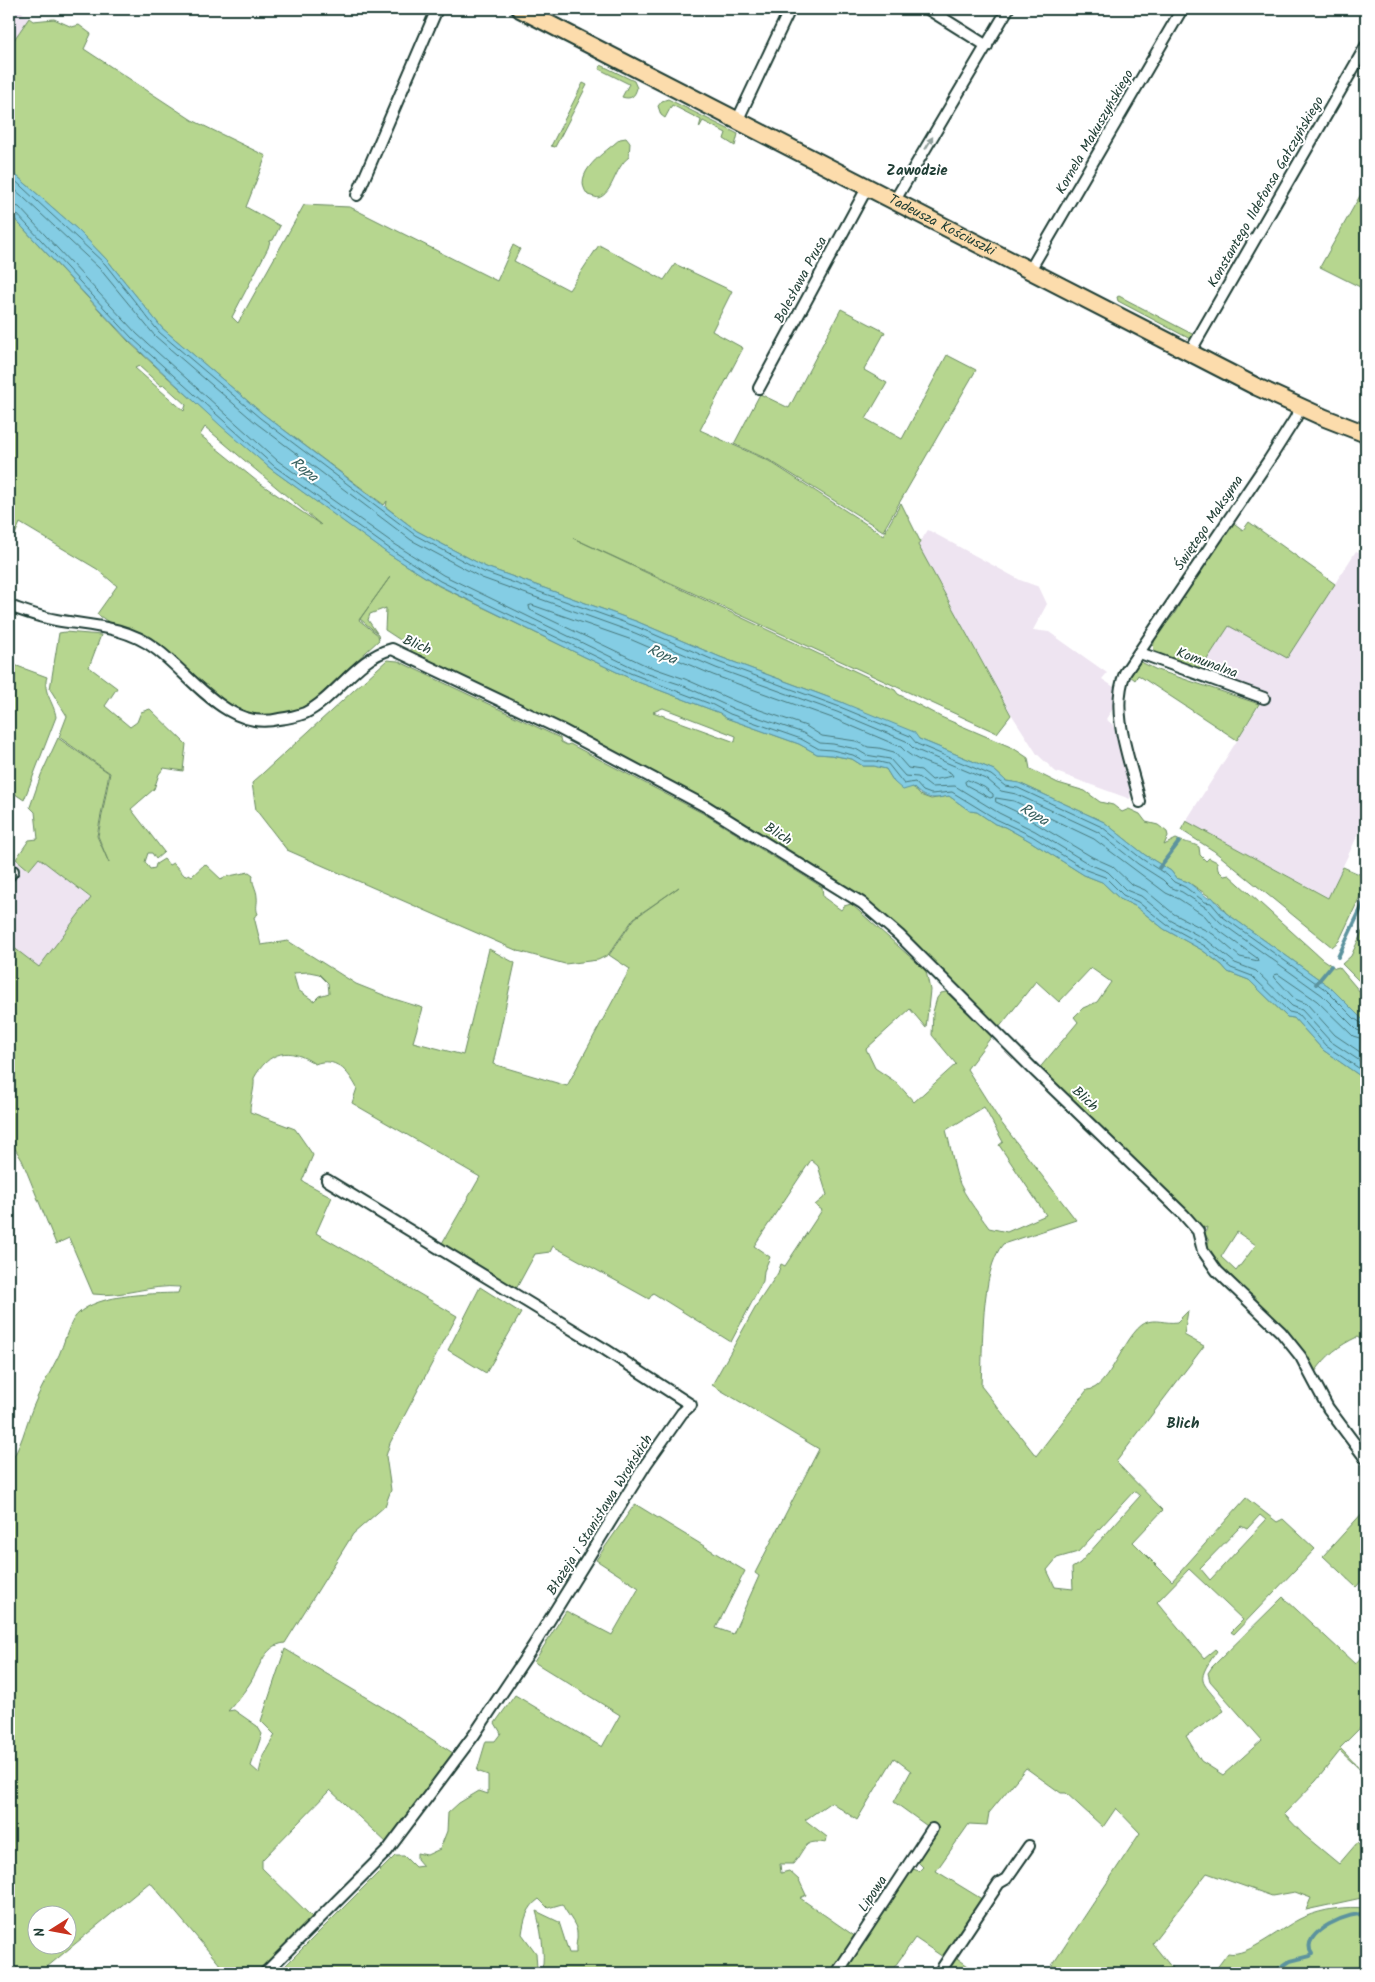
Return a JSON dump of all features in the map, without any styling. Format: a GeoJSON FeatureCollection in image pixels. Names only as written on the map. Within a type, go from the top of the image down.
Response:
{"type":"FeatureCollection","features":[{"type":"Feature","properties":{"kind":"main road","name":"Tadeusza Kościuszki"},"geometry":{"type":"LineString","coordinates":[[520,9],[1300,408],[1366,434]]}},
{"type":"Feature","properties":{"kind":"street"},"geometry":{"type":"LineString","coordinates":[[357,195],[437,9]]}},
{"type":"Feature","properties":{"kind":"street"},"geometry":{"type":"LineString","coordinates":[[738,119],[790,9]]}},
{"type":"Feature","properties":{"kind":"street"},"geometry":{"type":"LineString","coordinates":[[928,9],[987,46]]}},
{"type":"Feature","properties":{"kind":"street"},"geometry":{"type":"LineString","coordinates":[[895,200],[1008,9]]}},
{"type":"Feature","properties":{"kind":"street","name":"Kornela Makuszyńskiego"},"geometry":{"type":"LineString","coordinates":[[1030,270],[1182,9]]}},
{"type":"Feature","properties":{"kind":"street","name":"Konstantego Ildefonsa Gałczyńskiego"},"geometry":{"type":"LineString","coordinates":[[1190,352],[1366,46]]}},
{"type":"Feature","properties":{"kind":"street","name":"Bolesława Prusa"},"geometry":{"type":"LineString","coordinates":[[759,388],[868,186]]}},
{"type":"Feature","properties":{"kind":"street","name":"Świętego Maksyma"},"geometry":{"type":"LineString","coordinates":[[1140,802],[1122,731],[1119,702],[1125,673],[1269,460],[1300,408]]}},
{"type":"Feature","properties":{"kind":"street","name":"Blich"},"geometry":{"type":"LineString","coordinates":[[9,606],[40,616],[115,628],[136,637],[155,648],[227,710],[250,719],[276,720],[305,713],[376,653],[392,649],[560,729],[752,834],[862,903],[900,935],[1035,1071],[1184,1215],[1198,1231],[1203,1251],[1217,1271],[1281,1332],[1293,1346],[1328,1408],[1366,1459]]}},
{"type":"Feature","properties":{"kind":"street","name":"Komunalna"},"geometry":{"type":"LineString","coordinates":[[1140,653],[1264,698]]}},
{"type":"Feature","properties":{"kind":"street","name":"Błażeja i Stanisława Wrońskich"},"geometry":{"type":"LineString","coordinates":[[265,1973],[387,1851],[474,1735],[534,1645],[646,1464],[682,1413],[691,1405],[606,1350],[327,1180]]}},
{"type":"Feature","properties":{"kind":"street","name":"Lipowa"},"geometry":{"type":"LineString","coordinates":[[837,1973],[932,1830]]}},
{"type":"Feature","properties":{"kind":"street"},"geometry":{"type":"LineString","coordinates":[[939,1973],[999,1883],[1006,1879],[1029,1846]]}},
{"type":"Feature","properties":{"kind":"shaded area"},"geometry":{"type":"Polygon","coordinates":[[[9,9],[25,9],[22,13],[29,18],[9,47],[9,9]]]}},
{"type":"Feature","properties":{"kind":"shaded area"},"geometry":{"type":"Polygon","coordinates":[[[928,530],[1020,580],[1039,587],[1047,604],[1033,630],[1049,632],[1107,673],[1102,679],[1114,687],[1114,707],[1106,719],[1113,725],[1131,788],[1130,799],[1056,772],[1037,754],[1012,715],[918,545],[928,530]]]}},
{"type":"Feature","properties":{"kind":"shaded area"},"geometry":{"type":"Polygon","coordinates":[[[1356,551],[1366,555],[1366,818],[1328,897],[1186,821],[1266,695],[1264,691],[1199,670],[1229,626],[1287,658],[1356,551]]]}},
{"type":"Feature","properties":{"kind":"shaded area"},"geometry":{"type":"Polygon","coordinates":[[[39,858],[91,899],[39,967],[9,944],[9,868],[16,860],[29,871],[39,858]]]}},
{"type":"Feature","properties":{"kind":"green space"},"geometry":{"type":"Polygon","coordinates":[[[29,18],[33,21],[54,19],[72,27],[79,25],[91,34],[84,49],[192,120],[266,156],[246,207],[280,226],[273,240],[270,241],[232,317],[238,323],[304,205],[350,207],[497,281],[513,245],[520,249],[514,261],[569,290],[599,245],[664,280],[675,264],[732,291],[712,331],[743,348],[700,430],[769,461],[883,535],[901,503],[920,541],[918,545],[1011,715],[997,733],[573,538],[895,690],[898,694],[941,717],[1013,748],[1028,758],[1030,769],[1058,783],[1085,791],[1100,802],[1113,805],[1122,812],[1129,809],[1140,814],[1146,822],[1158,825],[1167,832],[1168,836],[1164,845],[1176,839],[1199,847],[1200,855],[1206,861],[1209,858],[1217,862],[1218,870],[1224,876],[1229,875],[1322,959],[1335,968],[1339,967],[1366,999],[1366,1023],[1330,987],[1226,913],[1219,903],[1188,882],[1176,878],[1171,871],[1145,855],[1104,822],[1019,783],[1006,781],[994,770],[919,739],[841,702],[720,657],[638,622],[486,567],[417,531],[386,507],[387,501],[384,505],[263,414],[162,328],[108,261],[78,230],[9,169],[9,47],[29,18]]]}},
{"type":"Feature","properties":{"kind":"green space"},"geometry":{"type":"Polygon","coordinates":[[[601,65],[634,81],[637,88],[634,95],[630,98],[622,97],[629,84],[599,69],[601,65]]]}},
{"type":"Feature","properties":{"kind":"green space"},"geometry":{"type":"Polygon","coordinates":[[[583,83],[587,85],[555,147],[551,146],[583,83]]]}},
{"type":"Feature","properties":{"kind":"green space"},"geometry":{"type":"Polygon","coordinates":[[[668,99],[738,134],[735,146],[724,139],[726,133],[703,121],[699,128],[701,120],[672,105],[665,118],[661,115],[658,106],[662,101],[668,99]]]}},
{"type":"Feature","properties":{"kind":"green space"},"geometry":{"type":"Polygon","coordinates":[[[626,138],[630,143],[629,157],[620,167],[607,191],[598,198],[588,195],[583,179],[587,171],[599,157],[620,139],[626,138]]]}},
{"type":"Feature","properties":{"kind":"green space"},"geometry":{"type":"Polygon","coordinates":[[[1366,185],[1366,290],[1320,267],[1366,185]]]}},
{"type":"Feature","properties":{"kind":"green space"},"geometry":{"type":"Polygon","coordinates":[[[9,213],[129,342],[271,469],[389,554],[439,586],[638,682],[720,713],[726,718],[799,744],[817,754],[852,759],[863,766],[886,769],[894,782],[913,787],[920,795],[931,799],[949,796],[970,811],[977,812],[995,824],[1005,827],[1084,875],[1102,882],[1120,899],[1135,906],[1164,929],[1202,950],[1228,972],[1249,980],[1287,1017],[1294,1018],[1323,1050],[1366,1080],[1366,1342],[1357,1337],[1344,1344],[1333,1352],[1315,1372],[1300,1346],[1286,1329],[1265,1310],[1254,1296],[1241,1288],[1216,1263],[1206,1248],[1209,1241],[1205,1234],[1207,1227],[1200,1230],[1037,1071],[1078,1022],[1074,1017],[1083,1008],[1097,1002],[1111,982],[1091,968],[1059,1002],[1036,981],[998,1029],[842,888],[744,824],[559,724],[411,652],[411,647],[385,630],[386,608],[370,614],[368,620],[377,633],[360,619],[390,577],[359,620],[378,635],[379,640],[313,701],[296,711],[271,717],[255,715],[230,705],[157,643],[143,634],[107,621],[97,614],[117,586],[97,569],[20,523],[9,545],[9,213]],[[139,366],[135,368],[184,411],[186,405],[164,385],[161,386],[139,366]],[[205,427],[200,435],[258,482],[321,525],[205,427]],[[663,708],[653,712],[735,742],[736,736],[663,708]],[[1237,1232],[1221,1257],[1236,1271],[1256,1245],[1237,1232]]]}},
{"type":"Feature","properties":{"kind":"green space"},"geometry":{"type":"Polygon","coordinates":[[[1119,296],[1194,335],[1194,341],[1118,301],[1117,297],[1119,296]]]}},
{"type":"Feature","properties":{"kind":"green space"},"geometry":{"type":"Polygon","coordinates":[[[841,309],[885,332],[864,370],[887,383],[866,419],[902,439],[947,355],[976,370],[883,531],[769,460],[734,444],[760,394],[789,408],[841,309]]]}},
{"type":"Feature","properties":{"kind":"green space"},"geometry":{"type":"Polygon","coordinates":[[[1231,521],[1243,530],[1249,522],[1335,584],[1287,658],[1229,626],[1200,670],[1155,654],[1154,645],[1157,635],[1174,615],[1195,577],[1231,521]]]}},
{"type":"Feature","properties":{"kind":"green space"},"geometry":{"type":"Polygon","coordinates":[[[59,633],[101,635],[89,667],[117,688],[105,706],[130,727],[137,722],[141,712],[150,709],[186,744],[183,771],[164,768],[159,774],[154,789],[131,809],[164,852],[156,859],[152,853],[148,853],[145,862],[150,869],[155,868],[156,864],[164,859],[169,865],[173,863],[185,876],[189,874],[192,876],[205,864],[222,880],[224,877],[249,872],[253,875],[257,894],[258,914],[254,917],[261,945],[288,941],[356,984],[423,1008],[413,1042],[463,1055],[489,949],[515,963],[493,1064],[567,1086],[630,969],[609,955],[635,918],[679,887],[634,918],[608,955],[598,960],[565,964],[518,951],[287,850],[256,810],[252,783],[387,660],[398,661],[560,738],[561,742],[567,745],[570,744],[706,815],[822,887],[823,897],[841,910],[844,906],[851,904],[926,971],[930,990],[926,1028],[910,1009],[866,1049],[875,1068],[897,1083],[914,1102],[956,1064],[932,1035],[933,1012],[937,998],[941,993],[946,992],[992,1036],[967,1069],[1000,1121],[1076,1220],[1003,1244],[996,1256],[986,1291],[981,1386],[1036,1456],[1087,1390],[1095,1388],[1102,1381],[1137,1329],[1149,1322],[1177,1322],[1188,1311],[1184,1335],[1204,1346],[1116,1462],[1163,1510],[1133,1542],[1172,1581],[1246,1498],[1277,1522],[1283,1519],[1315,1549],[1234,1634],[1231,1632],[1243,1620],[1189,1569],[1157,1602],[1204,1658],[1215,1649],[1217,1651],[1204,1671],[1203,1677],[1207,1687],[1224,1711],[1186,1736],[1201,1761],[1223,1775],[1262,1740],[1210,1681],[1208,1673],[1283,1597],[1355,1664],[1366,1652],[1366,1722],[1340,1748],[1366,1775],[1340,1751],[1316,1781],[1284,1814],[1304,1835],[1339,1864],[1357,1843],[1366,1852],[1366,1897],[1306,1910],[1311,1898],[1295,1892],[1272,1896],[1207,1873],[1152,1943],[1176,1973],[1047,1973],[1140,1833],[1116,1808],[1103,1827],[1066,1793],[1061,1793],[1026,1768],[989,1813],[987,1825],[969,1824],[936,1871],[985,1901],[946,1959],[915,1938],[890,1973],[841,1973],[913,1869],[919,1871],[923,1867],[917,1861],[934,1831],[894,1802],[911,1771],[894,1758],[857,1820],[831,1802],[805,1820],[827,1837],[826,1843],[813,1842],[803,1849],[793,1864],[780,1864],[781,1873],[789,1871],[799,1880],[806,1895],[800,1898],[856,1937],[831,1973],[278,1973],[395,1856],[404,1856],[415,1867],[423,1866],[417,1859],[417,1853],[427,1855],[440,1849],[447,1831],[448,1813],[459,1803],[479,1791],[488,1794],[488,1775],[477,1771],[486,1741],[495,1741],[501,1733],[495,1723],[515,1695],[602,1747],[620,1715],[534,1662],[566,1611],[612,1635],[639,1588],[596,1560],[635,1504],[745,1571],[716,1628],[733,1634],[759,1576],[755,1573],[819,1449],[712,1385],[758,1303],[778,1273],[781,1264],[785,1266],[822,1210],[815,1205],[827,1195],[818,1166],[811,1160],[754,1246],[770,1257],[764,1271],[763,1281],[731,1342],[653,1293],[649,1299],[553,1246],[550,1252],[535,1254],[516,1289],[441,1245],[480,1177],[352,1103],[357,1088],[340,1067],[329,1062],[315,1064],[306,1058],[288,1053],[280,1054],[266,1062],[254,1078],[250,1112],[295,1129],[313,1155],[302,1181],[332,1197],[316,1233],[457,1316],[390,1443],[386,1456],[391,1490],[385,1506],[353,1534],[285,1643],[271,1648],[248,1686],[228,1711],[234,1710],[257,1726],[262,1734],[251,1766],[259,1773],[263,1756],[275,1735],[261,1721],[285,1649],[392,1713],[456,1755],[388,1844],[330,1790],[262,1860],[262,1868],[315,1920],[259,1973],[227,1973],[150,1882],[78,1941],[78,1904],[28,1904],[28,1954],[63,1954],[47,1967],[50,1973],[9,1973],[9,1463],[20,1443],[36,1400],[59,1355],[71,1324],[81,1311],[106,1300],[121,1297],[178,1293],[180,1287],[158,1287],[104,1295],[93,1294],[69,1238],[56,1244],[22,1160],[9,1139],[9,944],[39,967],[91,898],[39,858],[29,870],[16,859],[29,840],[38,839],[35,812],[30,807],[41,775],[58,738],[109,773],[97,836],[109,863],[98,836],[110,773],[59,737],[67,716],[50,689],[59,633]],[[309,972],[293,973],[298,990],[314,1001],[319,996],[329,993],[328,983],[319,974],[309,972]],[[984,1107],[946,1130],[960,1185],[989,1228],[1007,1232],[1046,1215],[999,1145],[1003,1142],[984,1107]],[[1134,1491],[1078,1552],[1057,1558],[1047,1570],[1055,1587],[1073,1589],[1072,1568],[1080,1563],[1140,1496],[1134,1491]],[[1260,1515],[1247,1529],[1241,1526],[1200,1568],[1210,1580],[1266,1520],[1260,1515]],[[539,1899],[535,1902],[525,1919],[522,1934],[536,1953],[537,1968],[542,1968],[543,1949],[536,1911],[559,1922],[569,1953],[576,1953],[577,1935],[573,1922],[562,1904],[548,1908],[539,1899]]]}},
{"type":"Feature","properties":{"kind":"green space"},"geometry":{"type":"Polygon","coordinates":[[[1141,662],[1157,670],[1259,704],[1237,740],[1138,675],[1135,680],[1130,676],[1133,667],[1141,662]]]}},
{"type":"Feature","properties":{"kind":"green space"},"geometry":{"type":"Polygon","coordinates":[[[9,663],[47,677],[47,692],[56,717],[24,800],[9,790],[9,663]]]}},
{"type":"Feature","properties":{"kind":"green space"},"geometry":{"type":"Polygon","coordinates":[[[1186,821],[1328,898],[1343,867],[1366,877],[1366,884],[1339,941],[1332,947],[1214,851],[1181,830],[1186,821]]]}},
{"type":"Feature","properties":{"kind":"green space"},"geometry":{"type":"Polygon","coordinates":[[[1366,923],[1366,988],[1342,964],[1351,956],[1366,923]]]}},
{"type":"Feature","properties":{"kind":"green space"},"geometry":{"type":"Polygon","coordinates":[[[480,1287],[521,1313],[486,1373],[448,1350],[480,1287]]]}},
{"type":"Feature","properties":{"kind":"green space"},"geometry":{"type":"Polygon","coordinates":[[[1366,1509],[1366,1576],[1356,1587],[1323,1556],[1366,1509]]]}},
{"type":"Feature","properties":{"kind":"green space"},"geometry":{"type":"Polygon","coordinates":[[[1350,1907],[1366,1908],[1366,1973],[1213,1973],[1228,1953],[1246,1951],[1304,1917],[1335,1909],[1350,1907]]]}},
{"type":"Feature","properties":{"kind":"green space"},"geometry":{"type":"Polygon","coordinates":[[[954,1956],[978,1973],[943,1973],[954,1956]]]}},
{"type":"Feature","properties":{"kind":"water","name":"Ropa"},"geometry":{"type":"Polygon","coordinates":[[[9,169],[78,230],[108,261],[162,328],[263,414],[417,531],[486,567],[638,622],[720,657],[841,702],[914,732],[919,739],[994,770],[1006,781],[1019,783],[1104,822],[1145,855],[1171,871],[1176,878],[1188,882],[1208,898],[1212,897],[1226,913],[1330,987],[1366,1023],[1366,1080],[1323,1050],[1294,1018],[1287,1017],[1249,980],[1228,972],[1202,950],[1164,929],[1135,906],[1120,899],[1102,882],[1084,875],[1005,827],[995,824],[977,812],[970,811],[949,796],[929,798],[913,787],[903,790],[894,782],[886,769],[863,766],[852,759],[817,754],[799,744],[726,718],[720,713],[638,682],[438,585],[387,553],[271,469],[221,426],[129,341],[9,213],[9,169]]]}},
{"type":"Feature","properties":{"kind":"waterway"},"geometry":{"type":"LineString","coordinates":[[1159,868],[1179,842]]}},
{"type":"Feature","properties":{"kind":"waterway"},"geometry":{"type":"LineString","coordinates":[[1338,957],[1366,898]]}},
{"type":"Feature","properties":{"kind":"waterway"},"geometry":{"type":"LineString","coordinates":[[1316,984],[1331,966]]}},
{"type":"Feature","properties":{"kind":"waterway"},"geometry":{"type":"LineString","coordinates":[[1273,1973],[1290,1961],[1310,1956],[1312,1954],[1310,1946],[1312,1938],[1329,1924],[1350,1916],[1366,1915]]}},
{"type":"Feature","properties":{"kind":"district","name":"Zawodzie"},"geometry":{"type":"Point","coordinates":[917,171]}},
{"type":"Feature","properties":{"kind":"district","name":"Blich"},"geometry":{"type":"Point","coordinates":[1183,1424]}}]}
